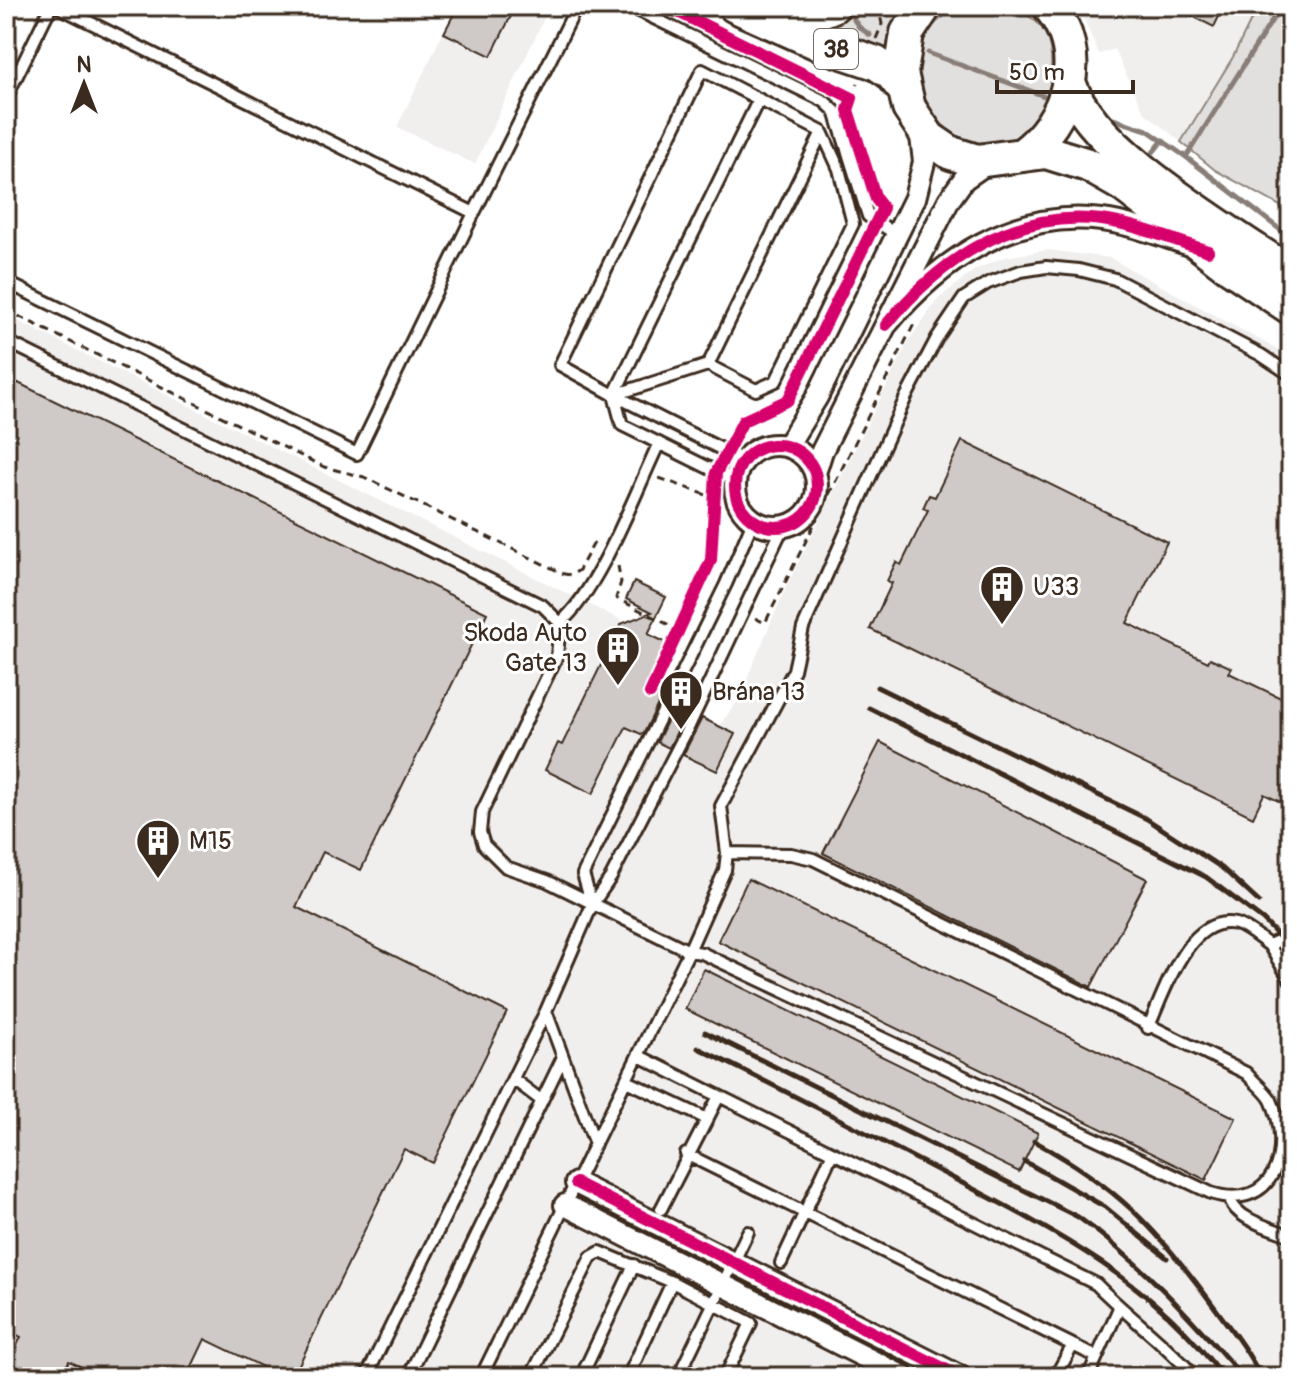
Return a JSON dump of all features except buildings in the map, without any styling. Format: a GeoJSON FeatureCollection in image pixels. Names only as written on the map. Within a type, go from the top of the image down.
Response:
{"type":"FeatureCollection","features":[{"type":"Feature","properties":{"kind":"main road"},"geometry":{"type":"LineString","coordinates":[[756,10],[814,14],[833,6]]}},
{"type":"Feature","properties":{"kind":"main road"},"geometry":{"type":"LineString","coordinates":[[902,87],[903,46],[925,6]]}},
{"type":"Feature","properties":{"kind":"main road"},"geometry":{"type":"LineString","coordinates":[[1022,155],[1054,124],[1069,82],[1066,37],[1049,6]]}},
{"type":"Feature","properties":{"kind":"main road","name":"38"},"geometry":{"type":"LineString","coordinates":[[756,10],[876,63],[891,73],[902,87],[920,128],[951,153],[990,161],[1022,155],[1056,154],[1088,165],[1123,185],[1208,251],[1291,308]]}},
{"type":"Feature","properties":{"kind":"main road"},"geometry":{"type":"LineString","coordinates":[[1069,82],[1089,120],[1146,172],[1291,274]]}},
{"type":"Feature","properties":{"kind":"street"},"geometry":{"type":"LineString","coordinates":[[787,446],[817,397],[897,235],[923,174],[920,128]]}},
{"type":"Feature","properties":{"kind":"street"},"geometry":{"type":"LineString","coordinates":[[815,473],[799,452],[787,446],[763,446],[735,456],[726,477],[738,503],[753,521],[783,527],[804,516],[816,496],[815,473],[822,451],[957,186],[990,161]]}},
{"type":"Feature","properties":{"kind":"street"},"geometry":{"type":"LineString","coordinates":[[886,325],[923,286],[963,255],[996,234],[1018,226],[1062,219],[1105,220],[1208,251]]}},
{"type":"Feature","properties":{"kind":"street"},"geometry":{"type":"LineString","coordinates":[[576,1183],[961,1377]]}},
{"type":"Feature","properties":{"kind":"street"},"geometry":{"type":"LineString","coordinates":[[565,1205],[718,1294],[904,1377]]}},
{"type":"Feature","properties":{"kind":"lane"},"geometry":{"type":"LineString","coordinates":[[6,98],[54,6],[474,213]]}},
{"type":"Feature","properties":{"kind":"lane"},"geometry":{"type":"LineString","coordinates":[[6,282],[357,454],[577,6]]}},
{"type":"Feature","properties":{"kind":"lane"},"geometry":{"type":"LineString","coordinates":[[629,6],[824,101],[835,111],[868,216],[897,235]]}},
{"type":"Feature","properties":{"kind":"lane"},"geometry":{"type":"LineString","coordinates":[[614,395],[708,365],[756,390],[776,381],[853,224],[839,169],[822,132],[702,70],[560,365],[614,395],[735,456]]}},
{"type":"Feature","properties":{"kind":"lane"},"geometry":{"type":"LineString","coordinates":[[726,477],[622,425],[614,395],[759,99]]}},
{"type":"Feature","properties":{"kind":"lane"},"geometry":{"type":"LineString","coordinates":[[708,365],[822,132]]}},
{"type":"Feature","properties":{"kind":"lane"},"geometry":{"type":"LineString","coordinates":[[481,1377],[689,951],[725,870],[727,853],[721,806],[794,670],[803,628],[906,397],[937,338],[964,298],[988,283],[1021,271],[1046,267],[1079,270],[1115,279],[1261,355],[1291,375]]}},
{"type":"Feature","properties":{"kind":"lane"},"geometry":{"type":"LineString","coordinates":[[6,341],[543,606],[560,623]]}},
{"type":"Feature","properties":{"kind":"lane"},"geometry":{"type":"LineString","coordinates":[[659,443],[588,589],[572,613],[560,623],[557,656],[482,812],[480,832],[484,845],[506,867],[547,881],[689,951],[702,953],[1230,1199],[1247,1198],[1263,1190],[1275,1169],[1280,1148],[1270,1099],[1246,1073],[1148,1028],[813,859],[791,854],[727,853]]}},
{"type":"Feature","properties":{"kind":"lane"},"geometry":{"type":"LineString","coordinates":[[592,905],[583,874],[726,584],[753,521]]}},
{"type":"Feature","properties":{"kind":"lane"},"geometry":{"type":"LineString","coordinates":[[366,1377],[546,1011],[592,905],[611,877],[687,730],[783,527]]}},
{"type":"Feature","properties":{"kind":"lane"},"geometry":{"type":"LineString","coordinates":[[1148,1028],[1187,945],[1212,925],[1237,924],[1269,945],[1291,981]]}},
{"type":"Feature","properties":{"kind":"lane"},"geometry":{"type":"LineString","coordinates":[[1269,945],[1291,935]]}},
{"type":"Feature","properties":{"kind":"lane"},"geometry":{"type":"LineString","coordinates":[[546,1011],[595,1144]]}},
{"type":"Feature","properties":{"kind":"lane"},"geometry":{"type":"LineString","coordinates":[[639,1056],[1096,1284],[1119,1308],[1148,1328],[1195,1377]]}},
{"type":"Feature","properties":{"kind":"lane"},"geometry":{"type":"LineString","coordinates":[[408,1377],[563,1057]]}},
{"type":"Feature","properties":{"kind":"lane"},"geometry":{"type":"LineString","coordinates":[[513,1079],[542,1101]]}},
{"type":"Feature","properties":{"kind":"lane"},"geometry":{"type":"LineString","coordinates":[[627,1081],[705,1118]]}},
{"type":"Feature","properties":{"kind":"lane"},"geometry":{"type":"LineString","coordinates":[[661,1209],[686,1154],[718,1098]]}},
{"type":"Feature","properties":{"kind":"lane"},"geometry":{"type":"LineString","coordinates":[[686,1154],[1097,1357]]}},
{"type":"Feature","properties":{"kind":"lane"},"geometry":{"type":"LineString","coordinates":[[781,1263],[832,1154]]}},
{"type":"Feature","properties":{"kind":"lane"},"geometry":{"type":"LineString","coordinates":[[1230,1199],[1232,1207],[1248,1218],[1291,1236]]}},
{"type":"Feature","properties":{"kind":"lane"},"geometry":{"type":"LineString","coordinates":[[678,1377],[748,1232]]}},
{"type":"Feature","properties":{"kind":"lane"},"geometry":{"type":"LineString","coordinates":[[531,1377],[591,1257],[606,1253],[672,1282],[718,1294],[751,1323],[725,1377]]}},
{"type":"Feature","properties":{"kind":"lane"},"geometry":{"type":"LineString","coordinates":[[581,1377],[634,1265]]}},
{"type":"Feature","properties":{"kind":"lane"},"geometry":{"type":"LineString","coordinates":[[628,1377],[672,1282]]}},
{"type":"Feature","properties":{"kind":"lane"},"geometry":{"type":"LineString","coordinates":[[1088,1377],[1119,1308]]}},
{"type":"Feature","properties":{"kind":"lane"},"geometry":{"type":"LineString","coordinates":[[1055,1377],[1073,1345]]}},
{"type":"Feature","properties":{"kind":"path"},"geometry":{"type":"LineString","coordinates":[[666,6],[788,66]]}},
{"type":"Feature","properties":{"kind":"path"},"geometry":{"type":"LineString","coordinates":[[828,85],[852,98],[848,110]]}},
{"type":"Feature","properties":{"kind":"path"},"geometry":{"type":"LineString","coordinates":[[735,456],[743,421],[788,400],[876,223]]}},
{"type":"Feature","properties":{"kind":"path"},"geometry":{"type":"LineString","coordinates":[[6,310],[324,467],[364,477],[564,574],[572,575],[579,570],[595,541],[609,547],[619,553],[621,582],[616,598],[679,630]]}},
{"type":"Feature","properties":{"kind":"path"},"geometry":{"type":"LineString","coordinates":[[654,481],[663,477],[715,498]]}},
{"type":"Feature","properties":{"kind":"path"},"geometry":{"type":"LineString","coordinates":[[650,693],[711,560],[715,498],[726,477]]}},
{"type":"Feature","properties":{"kind":"shaded area"},"geometry":{"type":"Polygon","coordinates":[[[456,6],[550,6],[475,164],[397,127],[456,6]]]}},
{"type":"Feature","properties":{"kind":"shaded area"},"geometry":{"type":"Polygon","coordinates":[[[902,6],[903,16],[887,49],[824,31],[815,23],[854,7],[902,6]]]}},
{"type":"Feature","properties":{"kind":"shaded area"},"geometry":{"type":"Polygon","coordinates":[[[967,6],[1009,9],[1033,19],[1048,40],[1051,56],[1051,85],[1057,103],[1021,137],[992,146],[965,141],[942,124],[926,100],[918,73],[921,46],[937,22],[967,6]]]}},
{"type":"Feature","properties":{"kind":"shaded area"},"geometry":{"type":"Polygon","coordinates":[[[1078,6],[1258,6],[1233,57],[1181,142],[1144,112],[1114,49],[1099,54],[1078,6]]]}},
{"type":"Feature","properties":{"kind":"shaded area"},"geometry":{"type":"Polygon","coordinates":[[[1258,6],[1291,6],[1291,212],[1215,170],[1181,142],[1233,57],[1258,6]]]}},
{"type":"Feature","properties":{"kind":"shaded area"},"geometry":{"type":"Polygon","coordinates":[[[1048,250],[1110,258],[1291,357],[1291,1377],[6,1377],[6,315],[665,642],[645,690],[719,726],[737,702],[786,587],[910,339],[938,299],[976,269],[1005,257],[1048,250]]]}},
{"type":"Feature","properties":{"kind":"waterway"},"geometry":{"type":"LineString","coordinates":[[1281,6],[1186,157],[1291,238]]}},
{"type":"Feature","properties":{"kind":"waterway"},"geometry":{"type":"LineString","coordinates":[[848,11],[859,27],[870,35]]}},
{"type":"Feature","properties":{"kind":"waterway"},"geometry":{"type":"LineString","coordinates":[[928,53],[1044,96]]}},
{"type":"Feature","properties":{"kind":"waterway"},"geometry":{"type":"LineString","coordinates":[[1113,119],[1147,130],[1186,157]]}},
{"type":"Feature","properties":{"kind":"waterway"},"geometry":{"type":"LineString","coordinates":[[1151,155],[1163,140]]}},
{"type":"Feature","properties":{"kind":"railway"},"geometry":{"type":"LineString","coordinates":[[877,687],[1147,819],[1222,868],[1259,902]]}},
{"type":"Feature","properties":{"kind":"railway"},"geometry":{"type":"LineString","coordinates":[[869,708],[1206,877],[1263,920],[1291,949]]}},
{"type":"Feature","properties":{"kind":"railway"},"geometry":{"type":"LineString","coordinates":[[705,1032],[1078,1217],[1145,1273],[1243,1377]]}},
{"type":"Feature","properties":{"kind":"railway"},"geometry":{"type":"LineString","coordinates":[[698,1048],[980,1193],[1095,1258],[1164,1311],[1195,1342],[1223,1377]]}},
{"type":"Feature","properties":{"kind":"railway"},"geometry":{"type":"LineString","coordinates":[[1034,1141],[1090,1175],[1154,1232],[1226,1322],[1261,1377]]}},
{"type":"Feature","properties":{"kind":"railway"},"geometry":{"type":"LineString","coordinates":[[1024,1161],[1105,1207],[1167,1258]]}},
{"type":"Feature","properties":{"kind":"cycle path"},"geometry":{"type":"LineString","coordinates":[[650,693],[711,560],[716,473],[743,421],[788,400],[883,208],[876,199],[848,110],[852,98],[666,6]]}},
{"type":"Feature","properties":{"kind":"cycle path"},"geometry":{"type":"LineString","coordinates":[[886,325],[907,301],[955,260],[1009,231],[1039,223],[1070,219],[1115,222],[1208,251]]}},
{"type":"Feature","properties":{"kind":"cycle path"},"geometry":{"type":"LineString","coordinates":[[776,445],[792,448],[805,457],[814,470],[817,486],[814,502],[805,515],[792,524],[776,527],[760,524],[747,515],[738,502],[735,486],[738,470],[747,457],[760,448],[776,445]]}},
{"type":"Feature","properties":{"kind":"cycle path"},"geometry":{"type":"LineString","coordinates":[[576,1183],[961,1377]]}},
{"type":"Feature","properties":{"kind":"place","name":"U33"},"geometry":{"type":"Point","coordinates":[1002,626]}},
{"type":"Feature","properties":{"kind":"place","name":"Skoda Auto Gate 13"},"geometry":{"type":"Point","coordinates":[618,687]}},
{"type":"Feature","properties":{"kind":"place","name":"Brána 13"},"geometry":{"type":"Point","coordinates":[681,731]}},
{"type":"Feature","properties":{"kind":"place","name":"M15"},"geometry":{"type":"Point","coordinates":[158,880]}}]}
